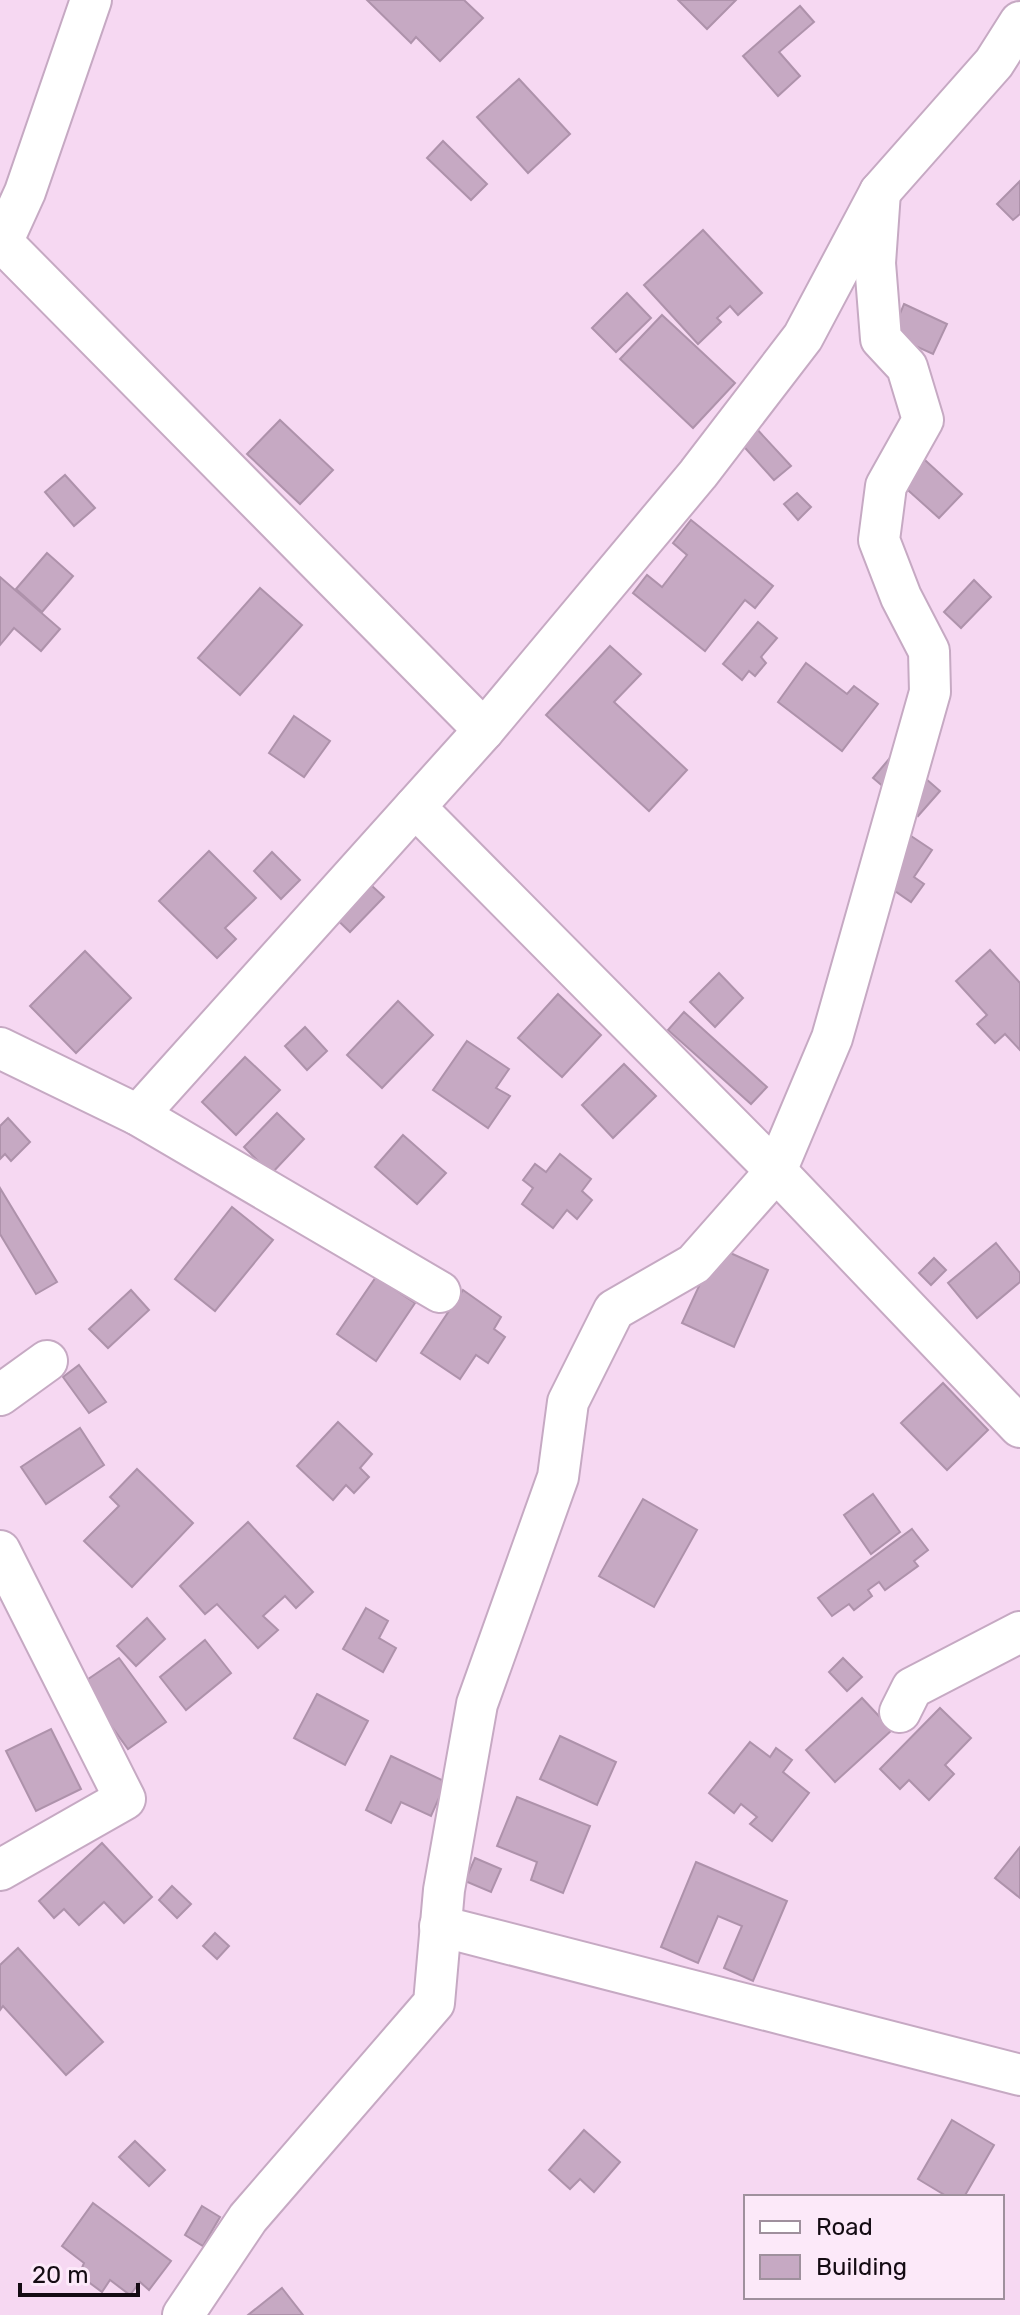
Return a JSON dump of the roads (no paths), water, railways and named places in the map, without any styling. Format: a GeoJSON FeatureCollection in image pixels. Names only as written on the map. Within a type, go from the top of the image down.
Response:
{"type":"FeatureCollection","features":[{"type":"Feature","properties":{"kind":"street"},"geometry":{"type":"LineString","coordinates":[[91,0],[25,192],[1,245],[484,730]]}},
{"type":"Feature","properties":{"kind":"street"},"geometry":{"type":"LineString","coordinates":[[138,1115],[484,730],[698,474],[803,337],[880,192],[994,63],[1020,22]]}},
{"type":"Feature","properties":{"kind":"street"},"geometry":{"type":"LineString","coordinates":[[183,2315],[248,2218],[434,2003],[444,1890],[477,1704],[558,1477],[568,1402],[614,1310],[694,1264],[776,1171],[832,1038],[930,692],[929,651],[901,597],[879,540],[886,486],[923,420],[907,367],[881,339],[875,263],[880,192]]}},
{"type":"Feature","properties":{"kind":"street"},"geometry":{"type":"LineString","coordinates":[[415,807],[776,1171],[1020,1427]]}},
{"type":"Feature","properties":{"kind":"street"},"geometry":{"type":"LineString","coordinates":[[0,1048],[138,1115],[440,1292]]}},
{"type":"Feature","properties":{"kind":"street"},"geometry":{"type":"LineString","coordinates":[[0,1395],[47,1361]]}},
{"type":"Feature","properties":{"kind":"street"},"geometry":{"type":"LineString","coordinates":[[0,1551],[125,1799],[0,1870]]}},
{"type":"Feature","properties":{"kind":"street"},"geometry":{"type":"LineString","coordinates":[[900,1712],[912,1688],[1020,1632]]}},
{"type":"Feature","properties":{"kind":"street"},"geometry":{"type":"LineString","coordinates":[[440,1926],[1020,2075]]}}]}
